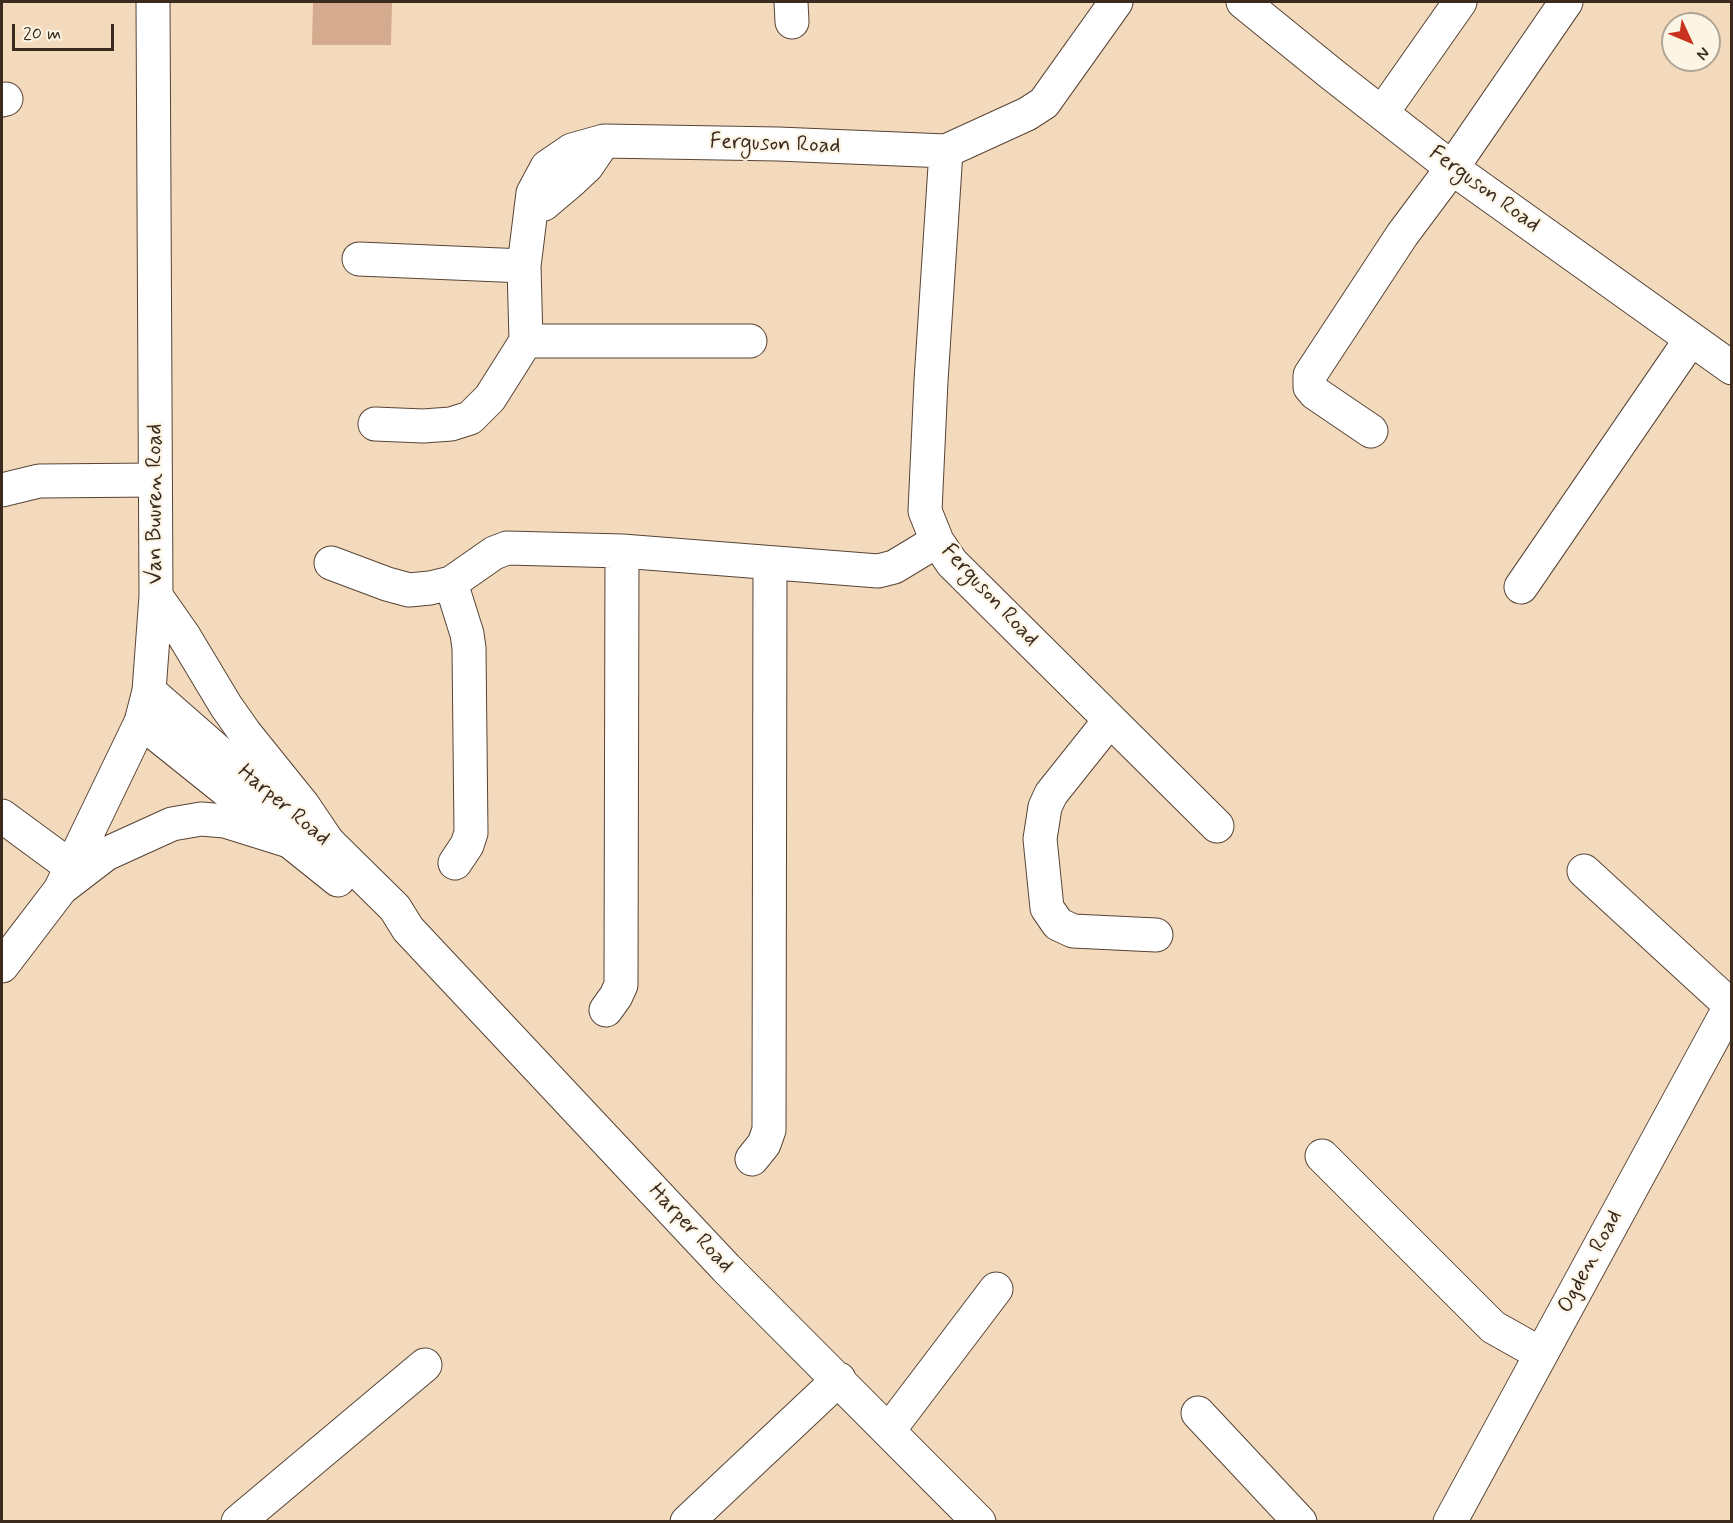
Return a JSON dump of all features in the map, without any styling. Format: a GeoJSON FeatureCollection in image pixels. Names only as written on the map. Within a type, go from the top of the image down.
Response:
{"type":"FeatureCollection","features":[{"type":"Feature","properties":{"kind":"street","name":"Van Buuren Road"},"geometry":{"type":"LineString","coordinates":[[2,966],[65,878],[141,723],[148,691],[156,596],[153,2]]}},
{"type":"Feature","properties":{"kind":"street","name":"Ferguson Road"},"geometry":{"type":"LineString","coordinates":[[526,341],[524,266],[533,193],[547,167],[572,150],[604,141],[778,144],[946,151],[1027,114],[1044,103],[1116,2]]}},
{"type":"Feature","properties":{"kind":"street","name":"Ferguson Road"},"geometry":{"type":"LineString","coordinates":[[1244,2],[1452,168],[1731,368]]}},
{"type":"Feature","properties":{"kind":"street"},"geometry":{"type":"LineString","coordinates":[[1382,113],[1460,2]]}},
{"type":"Feature","properties":{"kind":"street"},"geometry":{"type":"LineString","coordinates":[[1371,431],[1315,393],[1310,387],[1310,375],[1402,235],[1452,168],[1566,2]]}},
{"type":"Feature","properties":{"kind":"street","name":"Ferguson Road"},"geometry":{"type":"LineString","coordinates":[[946,151],[925,483],[925,511],[937,541],[952,563],[1217,826]]}},
{"type":"Feature","properties":{"kind":"street"},"geometry":{"type":"LineString","coordinates":[[359,259],[524,266]]}},
{"type":"Feature","properties":{"kind":"street"},"geometry":{"type":"LineString","coordinates":[[1521,587],[1691,339]]}},
{"type":"Feature","properties":{"kind":"street"},"geometry":{"type":"LineString","coordinates":[[375,424],[423,426],[451,424],[470,417],[490,398],[526,341],[750,341]]}},
{"type":"Feature","properties":{"kind":"street"},"geometry":{"type":"LineString","coordinates":[[2,490],[39,481],[155,480]]}},
{"type":"Feature","properties":{"kind":"street"},"geometry":{"type":"LineString","coordinates":[[331,563],[409,590],[451,584],[494,553],[507,548],[622,551],[878,571],[894,567],[937,541]]}},
{"type":"Feature","properties":{"kind":"street"},"geometry":{"type":"LineString","coordinates":[[606,1010],[621,985],[622,551]]}},
{"type":"Feature","properties":{"kind":"street"},"geometry":{"type":"LineString","coordinates":[[752,1160],[764,1144],[769,1130],[770,563]]}},
{"type":"Feature","properties":{"kind":"street"},"geometry":{"type":"LineString","coordinates":[[451,584],[467,634],[469,648],[471,833],[467,845],[454,862]]}},
{"type":"Feature","properties":{"kind":"street"},"geometry":{"type":"LineString","coordinates":[[156,596],[184,636],[226,706],[303,805],[328,842]]}},
{"type":"Feature","properties":{"kind":"street","name":"Harper Road"},"geometry":{"type":"LineString","coordinates":[[148,691],[262,790],[328,842],[395,908],[408,929],[726,1268],[979,1521]]}},
{"type":"Feature","properties":{"kind":"street"},"geometry":{"type":"LineString","coordinates":[[1110,720],[1051,794],[1045,807],[1040,839],[1047,908],[1058,924],[1072,931],[1156,935]]}},
{"type":"Feature","properties":{"kind":"street","name":"Harper Road"},"geometry":{"type":"LineString","coordinates":[[141,723],[371,908],[408,929]]}},
{"type":"Feature","properties":{"kind":"street"},"geometry":{"type":"LineString","coordinates":[[2,816],[65,878],[106,854],[172,824],[201,819],[225,821],[289,841]]}},
{"type":"Feature","properties":{"kind":"street"},"geometry":{"type":"LineString","coordinates":[[1584,871],[1731,1004]]}},
{"type":"Feature","properties":{"kind":"street","name":"Ogden Road"},"geometry":{"type":"LineString","coordinates":[[1450,1521],[1731,1004]]}},
{"type":"Feature","properties":{"kind":"street"},"geometry":{"type":"LineString","coordinates":[[1322,1156],[1492,1327],[1541,1354]]}},
{"type":"Feature","properties":{"kind":"street"},"geometry":{"type":"LineString","coordinates":[[889,1430],[996,1289]]}},
{"type":"Feature","properties":{"kind":"street"},"geometry":{"type":"LineString","coordinates":[[244,1520],[424,1365]]}},
{"type":"Feature","properties":{"kind":"street"},"geometry":{"type":"LineString","coordinates":[[687,1521],[839,1379]]}},
{"type":"Feature","properties":{"kind":"street"},"geometry":{"type":"LineString","coordinates":[[1198,1413],[1300,1521]]}},
{"type":"Feature","properties":{"kind":"building"},"geometry":{"type":"Polygon","coordinates":[[[313,2],[392,2],[391,45],[312,45],[313,2]]]}}]}
